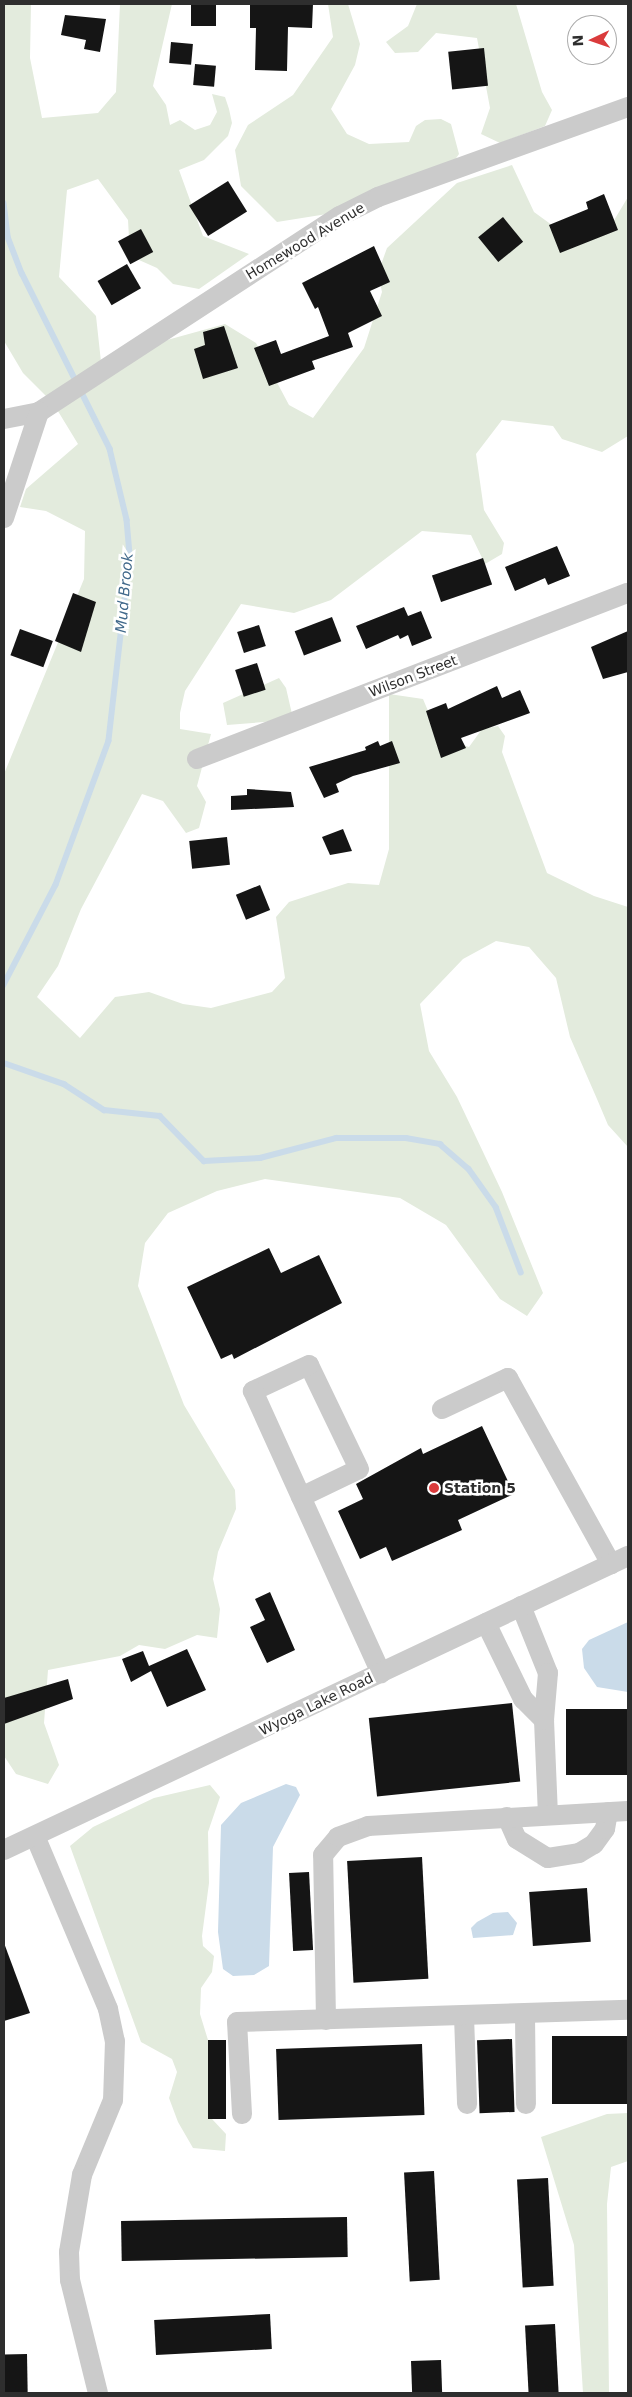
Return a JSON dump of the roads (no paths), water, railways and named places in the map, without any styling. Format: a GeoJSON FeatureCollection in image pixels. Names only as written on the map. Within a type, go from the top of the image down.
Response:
{"type":"FeatureCollection","features":[{"type":"Feature","properties":{"kind":"street","name":"Homewood Avenue"},"geometry":{"type":"LineString","coordinates":[[4,419],[46,407],[340,216],[378,197],[628,107]]}},
{"type":"Feature","properties":{"kind":"street"},"geometry":{"type":"LineString","coordinates":[[4,518],[46,407]]}},
{"type":"Feature","properties":{"kind":"street","name":"Wilson Street"},"geometry":{"type":"LineString","coordinates":[[197,759],[628,593]]}},
{"type":"Feature","properties":{"kind":"street"},"geometry":{"type":"LineString","coordinates":[[301,1497],[359,1469],[309,1365],[253,1392],[381,1673]]}},
{"type":"Feature","properties":{"kind":"street"},"geometry":{"type":"LineString","coordinates":[[442,1409],[508,1378],[620,1560]]}},
{"type":"Feature","properties":{"kind":"street","name":"Wyoga Lake Road"},"geometry":{"type":"LineString","coordinates":[[4,1850],[620,1560]]}},
{"type":"Feature","properties":{"kind":"street"},"geometry":{"type":"LineString","coordinates":[[521,1606],[548,1672],[544,1720],[548,1815]]}},
{"type":"Feature","properties":{"kind":"street"},"geometry":{"type":"LineString","coordinates":[[486,1623],[523,1699],[544,1720]]}},
{"type":"Feature","properties":{"kind":"street"},"geometry":{"type":"LineString","coordinates":[[326,2020],[323,1855],[338,1837],[368,1826],[628,1811]]}},
{"type":"Feature","properties":{"kind":"street"},"geometry":{"type":"LineString","coordinates":[[507,1817],[517,1839],[548,1858],[579,1853],[594,1844],[605,1829],[608,1812]]}},
{"type":"Feature","properties":{"kind":"street"},"geometry":{"type":"LineString","coordinates":[[35,1836],[108,2008],[115,2041],[113,2100],[82,2175],[69,2252],[70,2280],[98,2393]]}},
{"type":"Feature","properties":{"kind":"street"},"geometry":{"type":"LineString","coordinates":[[242,2114],[238,2022],[628,2010]]}},
{"type":"Feature","properties":{"kind":"street"},"geometry":{"type":"LineString","coordinates":[[525,2014],[526,2104]]}},
{"type":"Feature","properties":{"kind":"street"},"geometry":{"type":"LineString","coordinates":[[464,2016],[466,2104]]}},
{"type":"Feature","properties":{"kind":"water"},"geometry":{"type":"Polygon","coordinates":[[[628,1622],[628,1692],[597,1687],[584,1668],[582,1649],[589,1640],[628,1622]]]}},
{"type":"Feature","properties":{"kind":"water"},"geometry":{"type":"Polygon","coordinates":[[[286,1784],[296,1787],[300,1795],[273,1847],[269,1966],[254,1975],[233,1976],[223,1969],[218,1932],[221,1825],[241,1803],[286,1784]]]}},
{"type":"Feature","properties":{"kind":"water"},"geometry":{"type":"Polygon","coordinates":[[[508,1912],[517,1923],[513,1935],[473,1938],[471,1928],[477,1922],[493,1913],[508,1912]]]}},
{"type":"Feature","properties":{"kind":"waterway","name":"Mud Brook"},"geometry":{"type":"LineString","coordinates":[[4,203],[8,237],[22,273],[110,449],[127,520],[130,556],[109,741],[56,885],[4,985]]}},
{"type":"Feature","properties":{"kind":"waterway"},"geometry":{"type":"LineString","coordinates":[[4,1063],[64,1084],[104,1110],[160,1116],[204,1161],[260,1158],[336,1138],[406,1138],[440,1144],[469,1169],[496,1207],[521,1272]]}},
{"type":"Feature","properties":{"kind":"place","name":"Station 5"},"geometry":{"type":"Point","coordinates":[434,1488]}}]}
